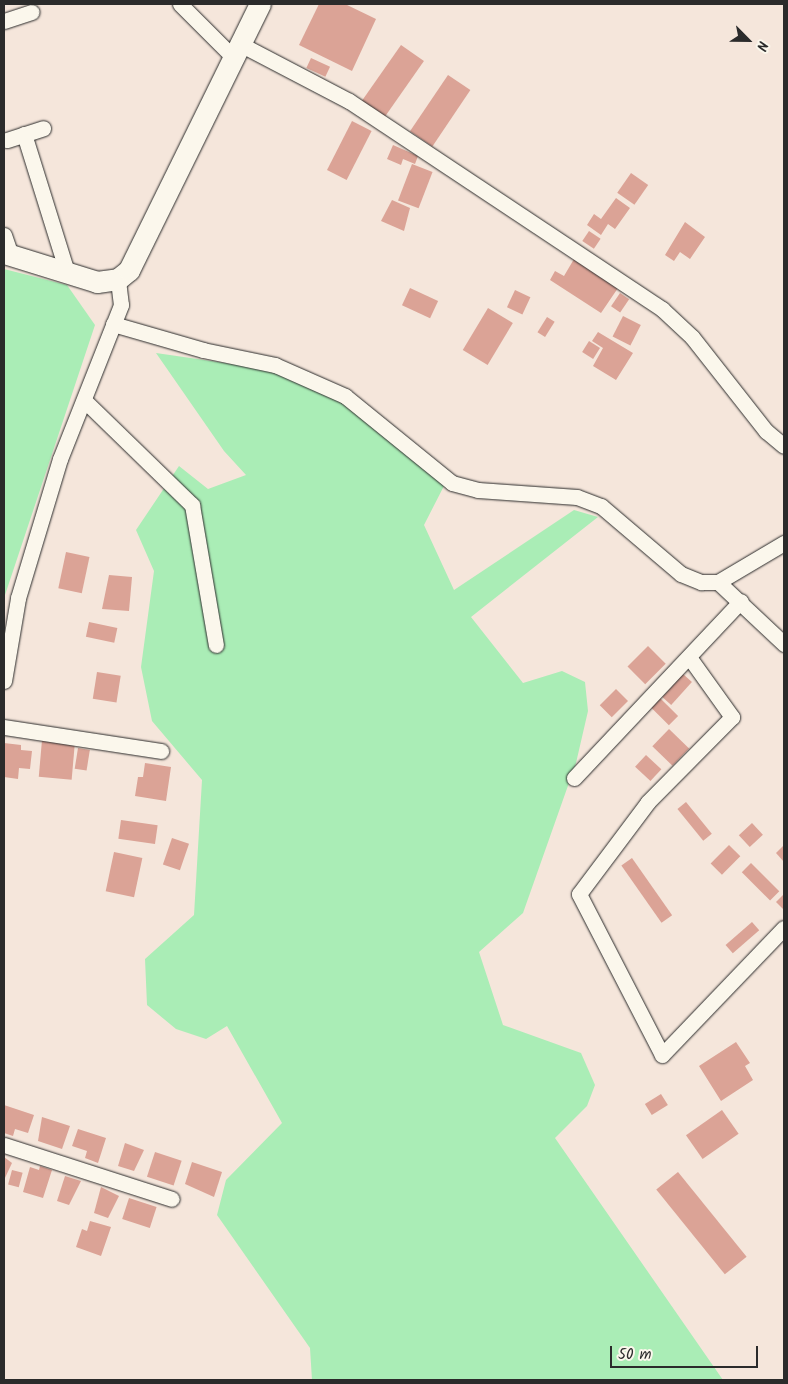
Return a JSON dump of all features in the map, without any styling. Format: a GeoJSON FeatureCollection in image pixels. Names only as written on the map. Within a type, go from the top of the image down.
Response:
{"type":"FeatureCollection","features":[{"type":"Feature","properties":{"kind":"street"},"geometry":{"type":"LineString","coordinates":[[180,4],[236,50],[349,101],[662,309],[692,338],[766,431],[784,446]]}},
{"type":"Feature","properties":{"kind":"street"},"geometry":{"type":"LineString","coordinates":[[6,247],[66,272],[97,282],[118,279],[129,270],[260,4]]}},
{"type":"Feature","properties":{"kind":"street"},"geometry":{"type":"LineString","coordinates":[[4,21],[32,12]]}},
{"type":"Feature","properties":{"kind":"street"},"geometry":{"type":"LineString","coordinates":[[7,140],[43,128]]}},
{"type":"Feature","properties":{"kind":"street"},"geometry":{"type":"LineString","coordinates":[[24,134],[66,272]]}},
{"type":"Feature","properties":{"kind":"street"},"geometry":{"type":"LineString","coordinates":[[4,681],[18,598],[60,459],[121,305],[118,279]]}},
{"type":"Feature","properties":{"kind":"street"},"geometry":{"type":"LineString","coordinates":[[113,324],[203,350],[275,364],[345,396],[452,483],[478,490],[577,497],[601,506],[681,574],[701,582],[718,582],[784,544]]}},
{"type":"Feature","properties":{"kind":"street"},"geometry":{"type":"LineString","coordinates":[[84,400],[192,505],[216,646]]}},
{"type":"Feature","properties":{"kind":"street"},"geometry":{"type":"LineString","coordinates":[[718,582],[741,601],[784,644]]}},
{"type":"Feature","properties":{"kind":"street"},"geometry":{"type":"LineString","coordinates":[[574,778],[741,601]]}},
{"type":"Feature","properties":{"kind":"street"},"geometry":{"type":"LineString","coordinates":[[689,657],[732,717],[648,802],[579,894],[662,1055],[784,928]]}},
{"type":"Feature","properties":{"kind":"street"},"geometry":{"type":"LineString","coordinates":[[4,727],[161,751]]}},
{"type":"Feature","properties":{"kind":"street"},"geometry":{"type":"LineString","coordinates":[[4,1145],[172,1199]]}},
{"type":"Feature","properties":{"kind":"green space"},"geometry":{"type":"Polygon","coordinates":[[[4,269],[67,285],[95,325],[4,598],[4,269]]]}},
{"type":"Feature","properties":{"kind":"green space"},"geometry":{"type":"Polygon","coordinates":[[[156,353],[273,370],[343,399],[446,482],[424,525],[454,590],[574,510],[598,517],[471,617],[523,683],[562,671],[585,682],[588,711],[576,763],[523,913],[479,952],[503,1025],[581,1053],[595,1085],[587,1106],[555,1138],[723,1380],[312,1380],[310,1348],[217,1215],[226,1180],[282,1123],[227,1026],[206,1039],[176,1029],[147,1005],[145,959],[194,915],[202,780],[152,721],[141,667],[154,571],[136,530],[179,466],[208,489],[246,475],[224,451],[156,353]]]}},
{"type":"Feature","properties":{"kind":"building"},"geometry":{"type":"Polygon","coordinates":[[[319,4],[345,4],[376,19],[352,71],[299,45],[319,4]]]}},
{"type":"Feature","properties":{"kind":"building"},"geometry":{"type":"Polygon","coordinates":[[[401,45],[424,61],[384,118],[361,102],[401,45]]]}},
{"type":"Feature","properties":{"kind":"building"},"geometry":{"type":"Polygon","coordinates":[[[311,58],[330,67],[325,77],[306,68],[311,58]]]}},
{"type":"Feature","properties":{"kind":"building"},"geometry":{"type":"Polygon","coordinates":[[[448,75],[470,90],[432,146],[410,131],[448,75]]]}},
{"type":"Feature","properties":{"kind":"building"},"geometry":{"type":"Polygon","coordinates":[[[352,121],[372,131],[347,180],[327,170],[352,121]]]}},
{"type":"Feature","properties":{"kind":"building"},"geometry":{"type":"Polygon","coordinates":[[[393,145],[418,156],[415,164],[403,159],[401,165],[387,159],[393,145]]]}},
{"type":"Feature","properties":{"kind":"building"},"geometry":{"type":"Polygon","coordinates":[[[412,164],[433,172],[419,208],[398,200],[412,164]]]}},
{"type":"Feature","properties":{"kind":"building"},"geometry":{"type":"Polygon","coordinates":[[[631,173],[648,185],[634,205],[617,193],[631,173]]]}},
{"type":"Feature","properties":{"kind":"building"},"geometry":{"type":"Polygon","coordinates":[[[616,198],[630,208],[615,229],[608,224],[601,235],[587,225],[594,214],[601,219],[616,198]]]}},
{"type":"Feature","properties":{"kind":"building"},"geometry":{"type":"Polygon","coordinates":[[[392,200],[410,208],[404,231],[381,221],[392,200]]]}},
{"type":"Feature","properties":{"kind":"building"},"geometry":{"type":"Polygon","coordinates":[[[685,222],[705,237],[690,259],[680,252],[674,261],[665,255],[685,222]]]}},
{"type":"Feature","properties":{"kind":"building"},"geometry":{"type":"Polygon","coordinates":[[[589,231],[601,239],[594,249],[582,241],[589,231]]]}},
{"type":"Feature","properties":{"kind":"building"},"geometry":{"type":"Polygon","coordinates":[[[574,259],[618,288],[601,313],[550,280],[555,271],[564,276],[574,259]]]}},
{"type":"Feature","properties":{"kind":"building"},"geometry":{"type":"Polygon","coordinates":[[[410,288],[438,301],[430,318],[402,305],[410,288]]]}},
{"type":"Feature","properties":{"kind":"building"},"geometry":{"type":"Polygon","coordinates":[[[515,290],[530,297],[522,314],[507,307],[515,290]]]}},
{"type":"Feature","properties":{"kind":"building"},"geometry":{"type":"Polygon","coordinates":[[[620,293],[629,299],[620,312],[611,306],[620,293]]]}},
{"type":"Feature","properties":{"kind":"building"},"geometry":{"type":"Polygon","coordinates":[[[488,308],[513,323],[488,365],[463,350],[488,308]]]}},
{"type":"Feature","properties":{"kind":"building"},"geometry":{"type":"Polygon","coordinates":[[[623,316],[641,325],[630,346],[613,336],[623,316]]]}},
{"type":"Feature","properties":{"kind":"building"},"geometry":{"type":"Polygon","coordinates":[[[547,317],[555,322],[545,337],[537,332],[547,317]]]}},
{"type":"Feature","properties":{"kind":"building"},"geometry":{"type":"Polygon","coordinates":[[[598,332],[633,353],[616,380],[593,366],[603,348],[592,341],[598,332]]]}},
{"type":"Feature","properties":{"kind":"building"},"geometry":{"type":"Polygon","coordinates":[[[589,341],[600,348],[593,359],[582,352],[589,341]]]}},
{"type":"Feature","properties":{"kind":"building"},"geometry":{"type":"Polygon","coordinates":[[[66,552],[89,557],[82,593],[58,588],[66,552]]]}},
{"type":"Feature","properties":{"kind":"building"},"geometry":{"type":"Polygon","coordinates":[[[109,575],[132,577],[129,611],[102,609],[109,575]]]}},
{"type":"Feature","properties":{"kind":"building"},"geometry":{"type":"Polygon","coordinates":[[[89,622],[117,628],[114,643],[86,637],[89,622]]]}},
{"type":"Feature","properties":{"kind":"building"},"geometry":{"type":"Polygon","coordinates":[[[648,646],[666,664],[645,684],[627,667],[648,646]]]}},
{"type":"Feature","properties":{"kind":"building"},"geometry":{"type":"Polygon","coordinates":[[[97,672],[121,676],[116,702],[93,699],[97,672]]]}},
{"type":"Feature","properties":{"kind":"building"},"geometry":{"type":"Polygon","coordinates":[[[683,674],[692,682],[671,705],[662,697],[683,674]]]}},
{"type":"Feature","properties":{"kind":"building"},"geometry":{"type":"Polygon","coordinates":[[[616,689],[628,701],[612,717],[600,705],[616,689]]]}},
{"type":"Feature","properties":{"kind":"building"},"geometry":{"type":"Polygon","coordinates":[[[659,697],[678,716],[669,725],[650,706],[659,697]]]}},
{"type":"Feature","properties":{"kind":"building"},"geometry":{"type":"Polygon","coordinates":[[[669,729],[689,748],[672,766],[652,746],[669,729]]]}},
{"type":"Feature","properties":{"kind":"building"},"geometry":{"type":"Polygon","coordinates":[[[42,740],[75,743],[72,780],[39,777],[42,740]]]}},
{"type":"Feature","properties":{"kind":"building"},"geometry":{"type":"Polygon","coordinates":[[[4,743],[21,745],[21,750],[32,751],[30,769],[19,768],[18,779],[4,777],[4,743]]]}},
{"type":"Feature","properties":{"kind":"building"},"geometry":{"type":"Polygon","coordinates":[[[78,748],[90,750],[87,771],[75,769],[78,748]]]}},
{"type":"Feature","properties":{"kind":"building"},"geometry":{"type":"Polygon","coordinates":[[[646,755],[661,769],[650,781],[635,767],[646,755]]]}},
{"type":"Feature","properties":{"kind":"building"},"geometry":{"type":"Polygon","coordinates":[[[145,763],[171,767],[166,801],[135,796],[138,777],[143,777],[145,763]]]}},
{"type":"Feature","properties":{"kind":"building"},"geometry":{"type":"Polygon","coordinates":[[[686,802],[712,834],[703,841],[677,809],[686,802]]]}},
{"type":"Feature","properties":{"kind":"building"},"geometry":{"type":"Polygon","coordinates":[[[121,820],[158,825],[155,844],[118,839],[121,820]]]}},
{"type":"Feature","properties":{"kind":"building"},"geometry":{"type":"Polygon","coordinates":[[[752,823],[763,835],[750,847],[739,835],[752,823]]]}},
{"type":"Feature","properties":{"kind":"building"},"geometry":{"type":"Polygon","coordinates":[[[172,838],[189,844],[180,870],[163,864],[172,838]]]}},
{"type":"Feature","properties":{"kind":"building"},"geometry":{"type":"Polygon","coordinates":[[[729,845],[740,856],[722,875],[711,863],[729,845]]]}},
{"type":"Feature","properties":{"kind":"building"},"geometry":{"type":"Polygon","coordinates":[[[784,845],[784,862],[776,853],[784,845]]]}},
{"type":"Feature","properties":{"kind":"building"},"geometry":{"type":"Polygon","coordinates":[[[114,852],[142,858],[134,897],[106,891],[114,852]]]}},
{"type":"Feature","properties":{"kind":"building"},"geometry":{"type":"Polygon","coordinates":[[[632,858],[672,915],[662,923],[621,865],[632,858]]]}},
{"type":"Feature","properties":{"kind":"building"},"geometry":{"type":"Polygon","coordinates":[[[751,863],[779,891],[770,900],[742,872],[751,863]]]}},
{"type":"Feature","properties":{"kind":"building"},"geometry":{"type":"Polygon","coordinates":[[[784,894],[784,910],[776,902],[784,894]]]}},
{"type":"Feature","properties":{"kind":"building"},"geometry":{"type":"Polygon","coordinates":[[[752,922],[759,930],[733,953],[726,945],[752,922]]]}},
{"type":"Feature","properties":{"kind":"building"},"geometry":{"type":"Polygon","coordinates":[[[736,1042],[750,1063],[745,1066],[753,1080],[721,1101],[699,1066],[736,1042]]]}},
{"type":"Feature","properties":{"kind":"building"},"geometry":{"type":"Polygon","coordinates":[[[661,1094],[668,1105],[652,1115],[645,1104],[661,1094]]]}},
{"type":"Feature","properties":{"kind":"building"},"geometry":{"type":"Polygon","coordinates":[[[4,1105],[34,1115],[28,1133],[15,1129],[13,1136],[4,1133],[4,1105]]]}},
{"type":"Feature","properties":{"kind":"building"},"geometry":{"type":"Polygon","coordinates":[[[722,1110],[739,1134],[703,1159],[686,1135],[722,1110]]]}},
{"type":"Feature","properties":{"kind":"building"},"geometry":{"type":"Polygon","coordinates":[[[42,1117],[70,1126],[62,1149],[38,1141],[42,1117]]]}},
{"type":"Feature","properties":{"kind":"building"},"geometry":{"type":"Polygon","coordinates":[[[78,1129],[106,1138],[98,1163],[85,1158],[87,1151],[72,1146],[78,1129]]]}},
{"type":"Feature","properties":{"kind":"building"},"geometry":{"type":"Polygon","coordinates":[[[125,1143],[144,1150],[134,1171],[118,1166],[125,1143]]]}},
{"type":"Feature","properties":{"kind":"building"},"geometry":{"type":"Polygon","coordinates":[[[155,1152],[182,1161],[174,1185],[147,1177],[155,1152]]]}},
{"type":"Feature","properties":{"kind":"building"},"geometry":{"type":"Polygon","coordinates":[[[4,1157],[12,1163],[4,1180],[4,1157]]]}},
{"type":"Feature","properties":{"kind":"building"},"geometry":{"type":"Polygon","coordinates":[[[192,1162],[222,1172],[214,1197],[185,1184],[192,1162]]]}},
{"type":"Feature","properties":{"kind":"building"},"geometry":{"type":"Polygon","coordinates":[[[40,1166],[52,1170],[43,1198],[23,1192],[30,1167],[39,1170],[40,1166]]]}},
{"type":"Feature","properties":{"kind":"building"},"geometry":{"type":"Polygon","coordinates":[[[12,1170],[23,1173],[19,1187],[8,1184],[12,1170]]]}},
{"type":"Feature","properties":{"kind":"building"},"geometry":{"type":"Polygon","coordinates":[[[678,1172],[747,1257],[725,1274],[656,1190],[678,1172]]]}},
{"type":"Feature","properties":{"kind":"building"},"geometry":{"type":"Polygon","coordinates":[[[65,1176],[81,1181],[69,1205],[57,1201],[65,1176]]]}},
{"type":"Feature","properties":{"kind":"building"},"geometry":{"type":"Polygon","coordinates":[[[101,1187],[119,1196],[108,1218],[94,1213],[101,1187]]]}},
{"type":"Feature","properties":{"kind":"building"},"geometry":{"type":"Polygon","coordinates":[[[129,1198],[157,1207],[150,1228],[122,1219],[129,1198]]]}},
{"type":"Feature","properties":{"kind":"building"},"geometry":{"type":"Polygon","coordinates":[[[90,1221],[111,1227],[101,1256],[76,1247],[82,1229],[87,1231],[90,1221]]]}}]}
